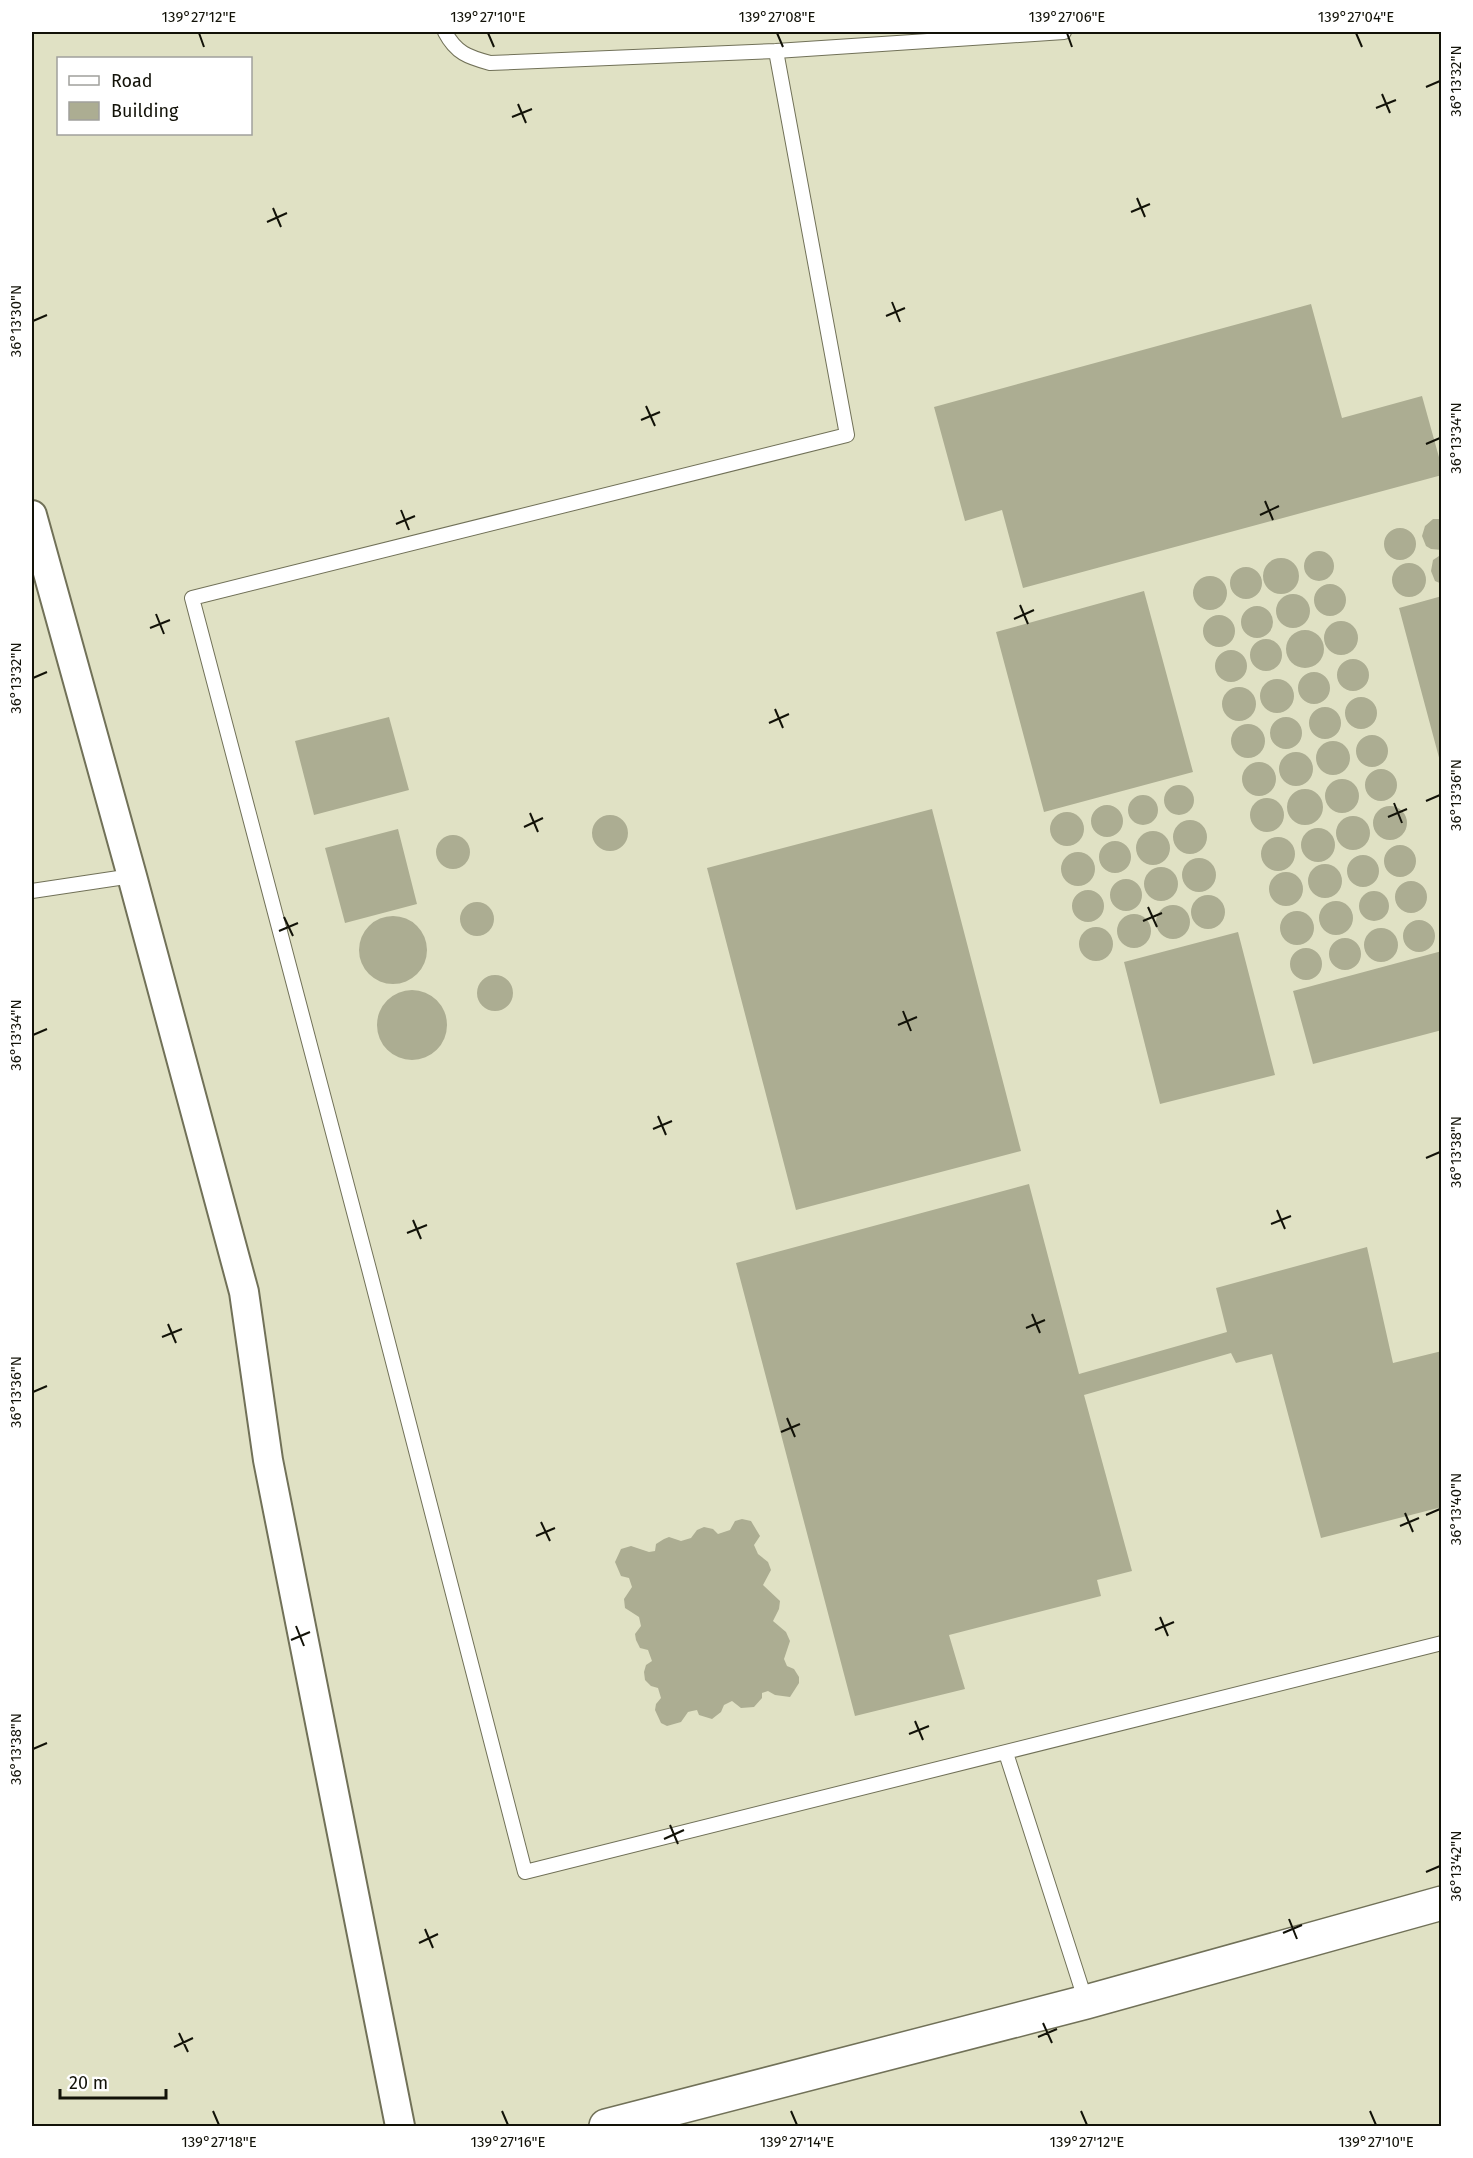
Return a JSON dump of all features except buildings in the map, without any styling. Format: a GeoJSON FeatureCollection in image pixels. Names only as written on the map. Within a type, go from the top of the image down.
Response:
{"type":"FeatureCollection","features":[{"type":"Feature","properties":{"kind":"street"},"geometry":{"type":"LineString","coordinates":[[32,515],[244,1292],[268,1460],[400,2127]]}},
{"type":"Feature","properties":{"kind":"street"},"geometry":{"type":"LineString","coordinates":[[606,2127],[1086,2002],[1442,1903]]}},
{"type":"Feature","properties":{"kind":"lane"},"geometry":{"type":"LineString","coordinates":[[445,32],[453,47],[473,59],[490,63],[776,51],[1064,32]]}},
{"type":"Feature","properties":{"kind":"lane"},"geometry":{"type":"LineString","coordinates":[[776,51],[847,435],[192,598],[525,1872],[1442,1643]]}},
{"type":"Feature","properties":{"kind":"lane"},"geometry":{"type":"LineString","coordinates":[[32,891],[132,876]]}},
{"type":"Feature","properties":{"kind":"lane"},"geometry":{"type":"LineString","coordinates":[[1006,1753],[1086,2002]]}}]}
